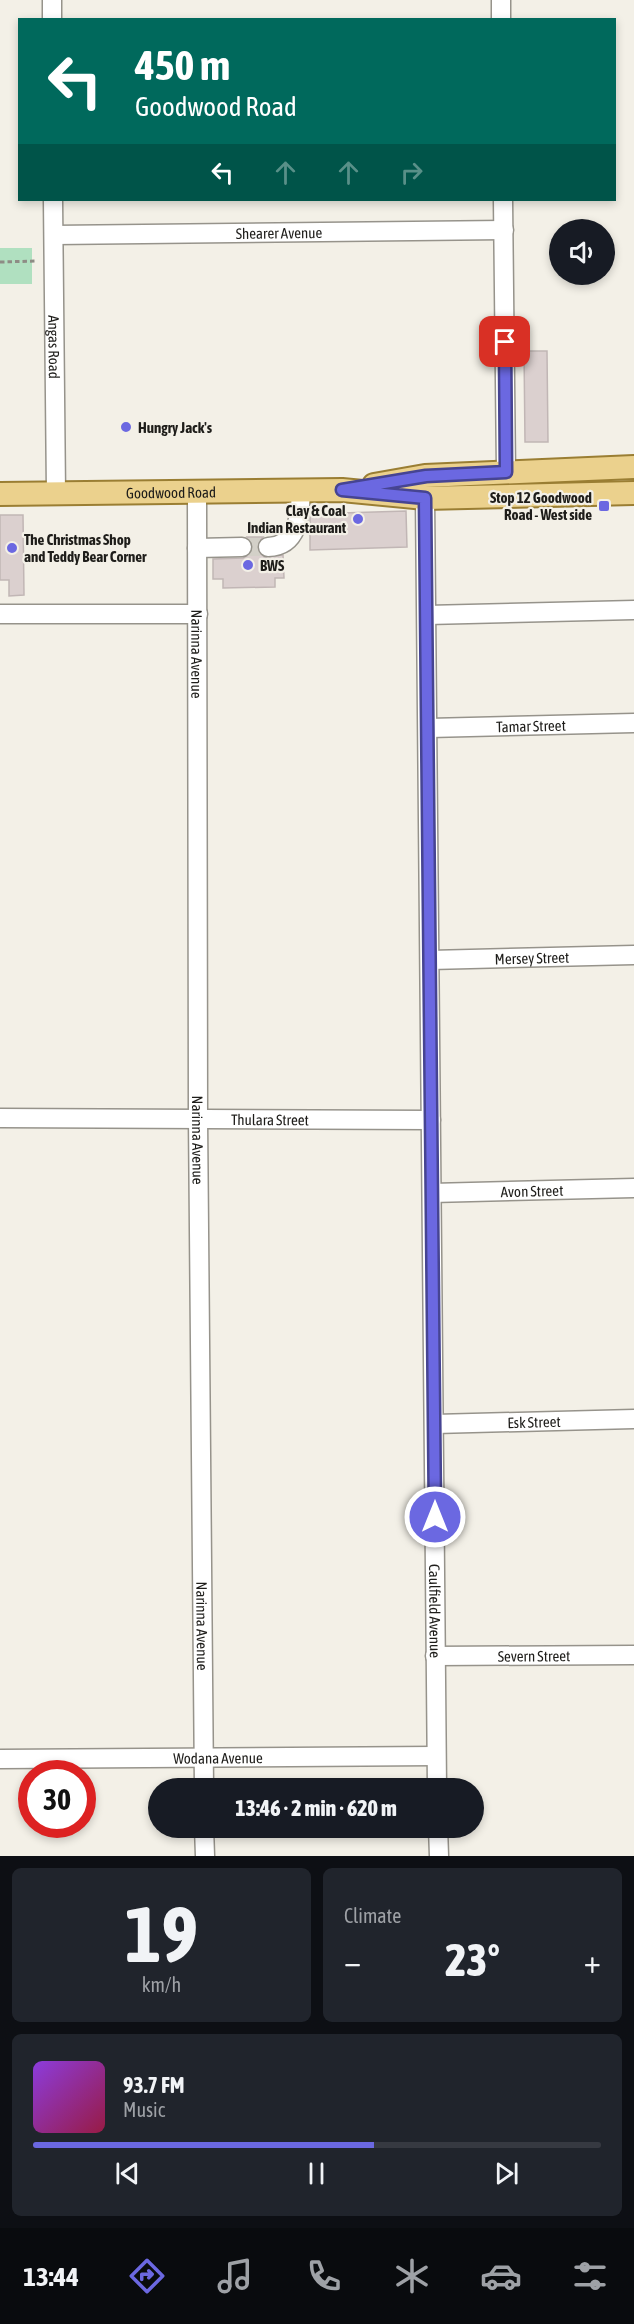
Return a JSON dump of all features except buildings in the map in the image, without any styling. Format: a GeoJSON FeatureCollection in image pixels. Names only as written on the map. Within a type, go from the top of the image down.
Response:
{"type":"FeatureCollection","features":[{"type":"Feature","properties":{"kind":"main road","name":"Goodwood Road"},"geometry":{"type":"LineString","coordinates":[[342,490],[426,476],[634,467]]}},
{"type":"Feature","properties":{"kind":"main road","name":"Goodwood Road"},"geometry":{"type":"LineString","coordinates":[[0,494],[342,490],[425,498],[634,493]]}},
{"type":"Feature","properties":{"kind":"street"},"geometry":{"type":"LineString","coordinates":[[52,0],[52,18]]}},
{"type":"Feature","properties":{"kind":"street"},"geometry":{"type":"LineString","coordinates":[[501,0],[501,18]]}},
{"type":"Feature","properties":{"kind":"street","name":"Angas Road"},"geometry":{"type":"LineString","coordinates":[[54,201],[56,493]]}},
{"type":"Feature","properties":{"kind":"street"},"geometry":{"type":"LineString","coordinates":[[503,201],[506,472]]}},
{"type":"Feature","properties":{"kind":"street","name":"Shearer Avenue"},"geometry":{"type":"LineString","coordinates":[[54,235],[504,230]]}},
{"type":"Feature","properties":{"kind":"street"},"geometry":{"type":"LineString","coordinates":[[268,547],[274,547],[292,537],[300,520],[301,491]]}},
{"type":"Feature","properties":{"kind":"street","name":"Narinna Avenue"},"geometry":{"type":"LineString","coordinates":[[197,492],[198,1118],[204,1778]]}},
{"type":"Feature","properties":{"kind":"street","name":"Caulfield Avenue"},"geometry":{"type":"LineString","coordinates":[[425,498],[429,728],[437,1778]]}},
{"type":"Feature","properties":{"kind":"street"},"geometry":{"type":"LineString","coordinates":[[197,548],[242,547]]}},
{"type":"Feature","properties":{"kind":"street"},"geometry":{"type":"LineString","coordinates":[[427,615],[634,610]]}},
{"type":"Feature","properties":{"kind":"street"},"geometry":{"type":"LineString","coordinates":[[0,614],[198,614]]}},
{"type":"Feature","properties":{"kind":"street","name":"Tamar Street"},"geometry":{"type":"LineString","coordinates":[[429,728],[634,723]]}},
{"type":"Feature","properties":{"kind":"street","name":"Mersey Street"},"geometry":{"type":"LineString","coordinates":[[430,960],[634,956]]}},
{"type":"Feature","properties":{"kind":"street","name":"Thulara Street"},"geometry":{"type":"LineString","coordinates":[[0,1118],[431,1120]]}},
{"type":"Feature","properties":{"kind":"street","name":"Avon Street"},"geometry":{"type":"LineString","coordinates":[[432,1193],[634,1188]]}},
{"type":"Feature","properties":{"kind":"street","name":"Esk Street"},"geometry":{"type":"LineString","coordinates":[[435,1424],[634,1419]]}},
{"type":"Feature","properties":{"kind":"street","name":"Severn Street"},"geometry":{"type":"LineString","coordinates":[[435,1656],[634,1655]]}},
{"type":"Feature","properties":{"kind":"street","name":"Wodana Avenue"},"geometry":{"type":"LineString","coordinates":[[0,1759],[436,1756]]}},
{"type":"Feature","properties":{"kind":"street"},"geometry":{"type":"LineString","coordinates":[[204,1838],[205,1856]]}},
{"type":"Feature","properties":{"kind":"street"},"geometry":{"type":"LineString","coordinates":[[438,1838],[439,1856]]}},
{"type":"Feature","properties":{"kind":"path"},"geometry":{"type":"LineString","coordinates":[[0,262],[54,261]]}},
{"type":"Feature","properties":{"kind":"green space"},"geometry":{"type":"Polygon","coordinates":[[[0,248],[32,248],[32,284],[0,284],[0,248]]]}},
{"type":"Feature","properties":{"kind":"tunnel"},"geometry":{"type":"LineString","coordinates":[[242,547],[268,547]]}},
{"type":"Feature","properties":{"kind":"place","name":"Hungry Jack's"},"geometry":{"type":"Point","coordinates":[126,427]}},
{"type":"Feature","properties":{"kind":"place","name":"Stop 12 Goodwood Road - West side"},"geometry":{"type":"Point","coordinates":[604,506]}},
{"type":"Feature","properties":{"kind":"place","name":"Clay & Coal Indian Restaurant"},"geometry":{"type":"Point","coordinates":[358,519]}},
{"type":"Feature","properties":{"kind":"place","name":"The Christmas Shop and Teddy Bear Corner"},"geometry":{"type":"Point","coordinates":[12,548]}},
{"type":"Feature","properties":{"kind":"place","name":"BWS"},"geometry":{"type":"Point","coordinates":[248,565]}},
{"type":"Feature","properties":{"kind":"route"},"geometry":{"type":"LineString","coordinates":[[435,1517],[425,498],[342,490],[426,476],[506,472],[505,342]]}}]}
